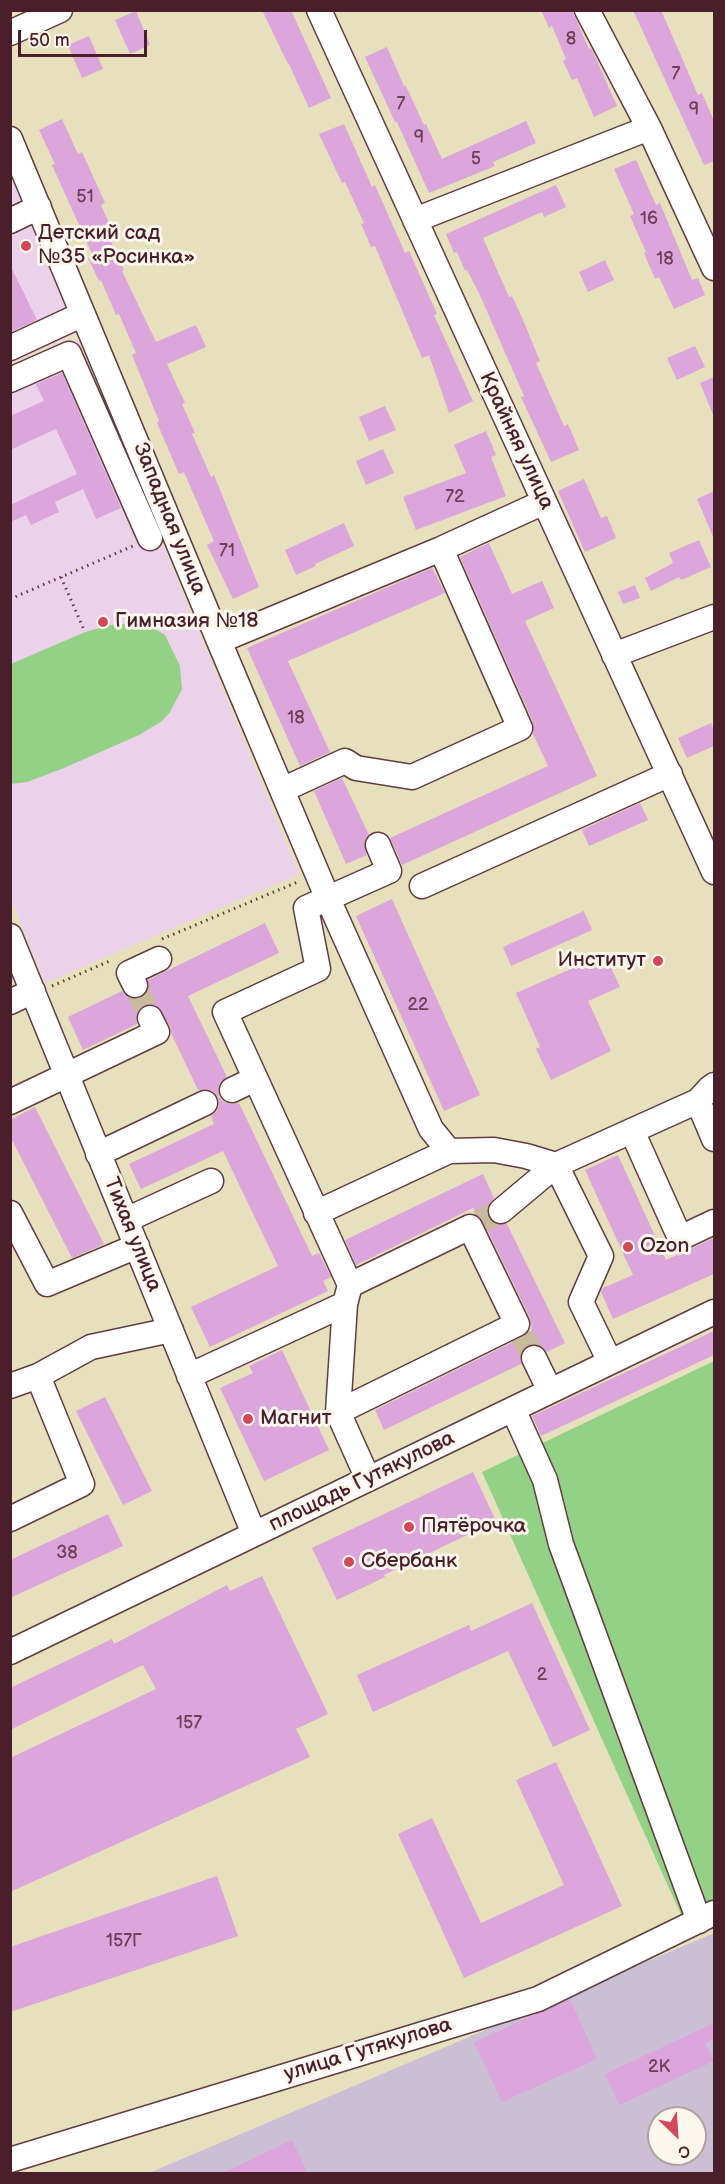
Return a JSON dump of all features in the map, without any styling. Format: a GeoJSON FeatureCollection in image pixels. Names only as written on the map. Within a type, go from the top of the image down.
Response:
{"type":"FeatureCollection","features":[{"type":"Feature","properties":{"kind":"street"},"geometry":{"type":"LineString","coordinates":[[10,33],[60,10]]}},
{"type":"Feature","properties":{"kind":"street","name":"Крайняя улица"},"geometry":{"type":"LineString","coordinates":[[319,10],[714,872]]}},
{"type":"Feature","properties":{"kind":"street"},"geometry":{"type":"LineString","coordinates":[[587,10],[649,128],[714,268]]}},
{"type":"Feature","properties":{"kind":"street"},"geometry":{"type":"LineString","coordinates":[[415,220],[649,128]]}},
{"type":"Feature","properties":{"kind":"street","name":"Западная улица"},"geometry":{"type":"LineString","coordinates":[[10,139],[328,899],[432,1129],[449,1152]]}},
{"type":"Feature","properties":{"kind":"street"},"geometry":{"type":"LineString","coordinates":[[10,221],[39,207]]}},
{"type":"Feature","properties":{"kind":"street"},"geometry":{"type":"LineString","coordinates":[[10,348],[84,314]]}},
{"type":"Feature","properties":{"kind":"street"},"geometry":{"type":"LineString","coordinates":[[10,380],[69,354],[150,538]]}},
{"type":"Feature","properties":{"kind":"street"},"geometry":{"type":"LineString","coordinates":[[219,641],[441,549],[544,502]]}},
{"type":"Feature","properties":{"kind":"street"},"geometry":{"type":"LineString","coordinates":[[282,790],[345,761],[356,768],[412,777],[520,728],[441,549]]}},
{"type":"Feature","properties":{"kind":"street"},"geometry":{"type":"LineString","coordinates":[[615,655],[714,617]]}},
{"type":"Feature","properties":{"kind":"street"},"geometry":{"type":"LineString","coordinates":[[422,886],[670,774]]}},
{"type":"Feature","properties":{"kind":"street"},"geometry":{"type":"LineString","coordinates":[[368,1479],[338,1412],[347,1295],[316,1213],[225,1012],[318,969],[306,909],[390,871],[378,845]]}},
{"type":"Feature","properties":{"kind":"street","name":"Тихая улица"},"geometry":{"type":"LineString","coordinates":[[10,936],[38,990],[98,1154],[254,1534]]}},
{"type":"Feature","properties":{"kind":"street"},"geometry":{"type":"LineString","coordinates":[[135,985],[129,973],[159,950]]}},
{"type":"Feature","properties":{"kind":"street"},"geometry":{"type":"LineString","coordinates":[[10,1002],[38,990]]}},
{"type":"Feature","properties":{"kind":"street"},"geometry":{"type":"LineString","coordinates":[[10,1102],[157,1032],[150,1018]]}},
{"type":"Feature","properties":{"kind":"street"},"geometry":{"type":"LineString","coordinates":[[232,1090],[255,1079]]}},
{"type":"Feature","properties":{"kind":"street"},"geometry":{"type":"LineString","coordinates":[[501,1211],[556,1165],[632,1131],[706,1093],[714,1139]]}},
{"type":"Feature","properties":{"kind":"street"},"geometry":{"type":"LineString","coordinates":[[98,1154],[205,1103]]}},
{"type":"Feature","properties":{"kind":"street"},"geometry":{"type":"LineString","coordinates":[[632,1131],[680,1238],[714,1222]]}},
{"type":"Feature","properties":{"kind":"street"},"geometry":{"type":"LineString","coordinates":[[316,1213],[449,1152],[494,1150],[556,1165],[601,1256],[581,1302],[610,1362]]}},
{"type":"Feature","properties":{"kind":"street"},"geometry":{"type":"LineString","coordinates":[[126,1220],[211,1180]]}},
{"type":"Feature","properties":{"kind":"street"},"geometry":{"type":"LineString","coordinates":[[10,1213],[47,1284],[137,1246]]}},
{"type":"Feature","properties":{"kind":"street"},"geometry":{"type":"LineString","coordinates":[[189,1376],[347,1295],[475,1224],[520,1330],[338,1412]]}},
{"type":"Feature","properties":{"kind":"street","name":"площадь Гутякулова"},"geometry":{"type":"LineString","coordinates":[[10,1652],[714,1312]]}},
{"type":"Feature","properties":{"kind":"street"},"geometry":{"type":"LineString","coordinates":[[10,1386],[38,1376],[91,1347],[171,1330]]}},
{"type":"Feature","properties":{"kind":"street"},"geometry":{"type":"LineString","coordinates":[[534,1358],[550,1391]]}},
{"type":"Feature","properties":{"kind":"street"},"geometry":{"type":"LineString","coordinates":[[10,1519],[82,1484],[38,1376]]}},
{"type":"Feature","properties":{"kind":"street"},"geometry":{"type":"LineString","coordinates":[[513,1409],[545,1480],[561,1544],[706,1917]]}},
{"type":"Feature","properties":{"kind":"street","name":"улица Гутякулова"},"geometry":{"type":"LineString","coordinates":[[10,2160],[538,1998],[706,1917]]}},
{"type":"Feature","properties":{"kind":"path"},"geometry":{"type":"LineString","coordinates":[[10,599],[150,538]]}},
{"type":"Feature","properties":{"kind":"path"},"geometry":{"type":"LineString","coordinates":[[61,577],[85,632]]}},
{"type":"Feature","properties":{"kind":"path"},"geometry":{"type":"LineString","coordinates":[[159,950],[308,877]]}},
{"type":"Feature","properties":{"kind":"path"},"geometry":{"type":"LineString","coordinates":[[38,990],[117,958]]}},
{"type":"Feature","properties":{"kind":"shaded area","name":"Детский сад №35 «Росинка»"},"geometry":{"type":"Polygon","coordinates":[[[10,174],[78,333],[11,363],[10,363],[10,174]]]}},
{"type":"Feature","properties":{"kind":"shaded area","name":"Гимназия №18"},"geometry":{"type":"Polygon","coordinates":[[[78,339],[299,874],[45,983],[11,899],[10,369],[78,339]]]}},
{"type":"Feature","properties":{"kind":"shaded area"},"geometry":{"type":"Polygon","coordinates":[[[714,1933],[714,2173],[149,2173],[714,1933]]]}},
{"type":"Feature","properties":{"kind":"green space"},"geometry":{"type":"Polygon","coordinates":[[[138,623],[150,626],[165,635],[180,666],[182,689],[170,712],[162,721],[139,735],[64,768],[27,782],[11,784],[11,664],[85,632],[110,625],[138,623]]]}},
{"type":"Feature","properties":{"kind":"green space"},"geometry":{"type":"Polygon","coordinates":[[[714,1361],[714,1905],[682,1917],[482,1472],[714,1361]]]}},
{"type":"Feature","properties":{"kind":"building"},"geometry":{"type":"Polygon","coordinates":[[[262,10],[291,10],[331,98],[309,108],[262,10]]]}},
{"type":"Feature","properties":{"kind":"building"},"geometry":{"type":"Polygon","coordinates":[[[541,10],[572,10],[617,106],[594,117],[577,78],[572,80],[563,61],[566,59],[552,26],[549,28],[541,10]]]}},
{"type":"Feature","properties":{"kind":"building"},"geometry":{"type":"Polygon","coordinates":[[[633,10],[661,10],[698,95],[702,93],[714,121],[714,161],[704,165],[633,10]]]}},
{"type":"Feature","properties":{"kind":"building"},"geometry":{"type":"Polygon","coordinates":[[[136,11],[150,45],[130,54],[115,20],[136,11]]]}},
{"type":"Feature","properties":{"kind":"building"},"geometry":{"type":"Polygon","coordinates":[[[89,36],[103,69],[82,78],[68,45],[89,36]]]}},
{"type":"Feature","properties":{"kind":"building"},"geometry":{"type":"Polygon","coordinates":[[[387,47],[404,86],[424,125],[426,124],[442,159],[526,121],[536,143],[493,162],[495,166],[429,193],[365,57],[387,47]]]}},
{"type":"Feature","properties":{"kind":"building"},"geometry":{"type":"Polygon","coordinates":[[[62,119],[78,154],[82,152],[105,203],[101,205],[116,239],[111,241],[124,270],[122,271],[156,342],[196,325],[206,347],[167,364],[185,403],[182,404],[195,433],[192,434],[211,477],[214,475],[259,587],[233,599],[207,545],[214,541],[184,472],[179,474],[157,423],[159,421],[132,355],[136,353],[119,314],[116,315],[101,280],[99,281],[88,258],[93,256],[52,165],[55,164],[39,130],[62,119]]]}},
{"type":"Feature","properties":{"kind":"building"},"geometry":{"type":"Polygon","coordinates":[[[344,124],[372,187],[375,185],[405,253],[409,251],[437,314],[434,315],[473,401],[449,413],[429,355],[422,358],[375,246],[371,247],[361,224],[364,223],[319,134],[344,124]]]}},
{"type":"Feature","properties":{"kind":"building"},"geometry":{"type":"Polygon","coordinates":[[[636,160],[656,205],[660,203],[692,280],[698,278],[705,295],[674,309],[659,277],[655,279],[630,216],[634,214],[614,169],[636,160]]]}},
{"type":"Feature","properties":{"kind":"building"},"geometry":{"type":"Polygon","coordinates":[[[556,185],[566,207],[544,217],[542,212],[483,238],[509,297],[512,296],[523,320],[540,361],[536,363],[564,426],[568,424],[579,450],[551,462],[521,397],[524,396],[479,293],[467,270],[465,271],[457,252],[454,253],[446,234],[556,185]]]}},
{"type":"Feature","properties":{"kind":"building"},"geometry":{"type":"Polygon","coordinates":[[[605,260],[614,280],[588,292],[579,272],[605,260]]]}},
{"type":"Feature","properties":{"kind":"building"},"geometry":{"type":"Polygon","coordinates":[[[10,265],[37,320],[10,332],[10,265]]]}},
{"type":"Feature","properties":{"kind":"building"},"geometry":{"type":"Polygon","coordinates":[[[695,346],[705,367],[677,380],[667,358],[695,346]]]}},
{"type":"Feature","properties":{"kind":"building"},"geometry":{"type":"Polygon","coordinates":[[[62,373],[121,508],[96,519],[83,489],[55,502],[59,512],[31,525],[26,515],[10,522],[10,505],[77,474],[56,429],[10,450],[10,416],[44,401],[36,384],[62,373]]]}},
{"type":"Feature","properties":{"kind":"building"},"geometry":{"type":"Polygon","coordinates":[[[714,377],[714,417],[700,383],[714,377]]]}},
{"type":"Feature","properties":{"kind":"building"},"geometry":{"type":"Polygon","coordinates":[[[385,406],[396,430],[369,441],[359,417],[385,406]]]}},
{"type":"Feature","properties":{"kind":"building"},"geometry":{"type":"Polygon","coordinates":[[[486,431],[496,455],[491,457],[506,496],[416,530],[403,497],[466,473],[454,445],[486,431]]]}},
{"type":"Feature","properties":{"kind":"building"},"geometry":{"type":"Polygon","coordinates":[[[383,449],[394,473],[366,485],[356,461],[383,449]]]}},
{"type":"Feature","properties":{"kind":"building"},"geometry":{"type":"Polygon","coordinates":[[[584,479],[601,518],[607,516],[616,538],[585,552],[558,491],[584,479]]]}},
{"type":"Feature","properties":{"kind":"building"},"geometry":{"type":"Polygon","coordinates":[[[714,491],[714,539],[697,499],[714,491]]]}},
{"type":"Feature","properties":{"kind":"building"},"geometry":{"type":"Polygon","coordinates":[[[344,523],[354,546],[296,575],[285,550],[344,523]]]}},
{"type":"Feature","properties":{"kind":"building"},"geometry":{"type":"Polygon","coordinates":[[[699,540],[711,567],[681,580],[679,577],[651,591],[645,578],[673,563],[669,553],[699,540]]]}},
{"type":"Feature","properties":{"kind":"building"},"geometry":{"type":"Polygon","coordinates":[[[489,543],[512,594],[542,581],[554,608],[525,621],[597,776],[402,865],[390,838],[548,766],[533,734],[533,722],[460,557],[489,543]]]}},
{"type":"Feature","properties":{"kind":"building"},"geometry":{"type":"Polygon","coordinates":[[[432,568],[445,593],[288,661],[330,752],[300,766],[247,648],[432,568]]]}},
{"type":"Feature","properties":{"kind":"building"},"geometry":{"type":"Polygon","coordinates":[[[635,585],[640,598],[623,604],[618,592],[635,585]]]}},
{"type":"Feature","properties":{"kind":"building"},"geometry":{"type":"Polygon","coordinates":[[[711,723],[714,731],[714,746],[687,758],[678,738],[711,723]]]}},
{"type":"Feature","properties":{"kind":"building"},"geometry":{"type":"Polygon","coordinates":[[[342,778],[369,835],[364,844],[367,855],[346,864],[314,791],[342,778]]]}},
{"type":"Feature","properties":{"kind":"building"},"geometry":{"type":"Polygon","coordinates":[[[640,803],[648,820],[589,846],[582,830],[640,803]]]}},
{"type":"Feature","properties":{"kind":"building"},"geometry":{"type":"Polygon","coordinates":[[[392,899],[480,1095],[444,1111],[356,916],[392,899]]]}},
{"type":"Feature","properties":{"kind":"building"},"geometry":{"type":"Polygon","coordinates":[[[584,911],[592,930],[511,966],[503,947],[584,911]]]}},
{"type":"Feature","properties":{"kind":"building"},"geometry":{"type":"Polygon","coordinates":[[[265,923],[279,953],[188,996],[227,1077],[220,1082],[219,1097],[230,1104],[239,1103],[312,1256],[319,1253],[331,1277],[323,1281],[328,1291],[210,1347],[191,1307],[278,1266],[223,1151],[141,1189],[129,1164],[214,1124],[211,1116],[217,1111],[218,1097],[213,1091],[198,1090],[171,1033],[170,1026],[157,1006],[150,1004],[143,1006],[136,1017],[137,1024],[83,1050],[68,1017],[122,991],[128,997],[141,998],[147,992],[148,980],[265,923]]]}},
{"type":"Feature","properties":{"kind":"building"},"geometry":{"type":"Polygon","coordinates":[[[605,954],[620,987],[588,1001],[611,1051],[551,1080],[536,1049],[540,1047],[516,993],[605,954]]]}},
{"type":"Feature","properties":{"kind":"building"},"geometry":{"type":"Polygon","coordinates":[[[35,1107],[104,1244],[72,1258],[10,1136],[10,1120],[35,1107]]]}},
{"type":"Feature","properties":{"kind":"building"},"geometry":{"type":"Polygon","coordinates":[[[618,1155],[666,1260],[714,1238],[714,1274],[613,1319],[601,1292],[603,1288],[633,1275],[585,1170],[618,1155]]]}},
{"type":"Feature","properties":{"kind":"building"},"geometry":{"type":"Polygon","coordinates":[[[483,1174],[494,1198],[487,1207],[487,1214],[490,1220],[497,1225],[507,1224],[565,1343],[547,1352],[541,1346],[528,1345],[520,1356],[521,1364],[384,1430],[375,1410],[523,1337],[532,1330],[530,1318],[483,1221],[473,1208],[356,1265],[345,1240],[483,1174]]]}},
{"type":"Feature","properties":{"kind":"building"},"geometry":{"type":"Polygon","coordinates":[[[714,1331],[714,1355],[541,1436],[532,1416],[714,1331]]]}},
{"type":"Feature","properties":{"kind":"building"},"geometry":{"type":"Polygon","coordinates":[[[282,1350],[329,1450],[264,1481],[220,1388],[253,1373],[249,1366],[282,1350]]]}},
{"type":"Feature","properties":{"kind":"building"},"geometry":{"type":"Polygon","coordinates":[[[105,1397],[152,1491],[123,1505],[76,1411],[105,1397]]]}},
{"type":"Feature","properties":{"kind":"building"},"geometry":{"type":"Polygon","coordinates":[[[473,1472],[496,1521],[337,1600],[312,1548],[473,1472]]]}},
{"type":"Feature","properties":{"kind":"building"},"geometry":{"type":"Polygon","coordinates":[[[108,1514],[123,1546],[10,1598],[10,1560],[108,1514]]]}},
{"type":"Feature","properties":{"kind":"building"},"geometry":{"type":"Polygon","coordinates":[[[262,1576],[328,1714],[296,1729],[310,1757],[10,1892],[10,1758],[156,1689],[143,1665],[10,1730],[10,1688],[112,1639],[114,1644],[227,1585],[230,1591],[262,1576]]]}},
{"type":"Feature","properties":{"kind":"building"},"geometry":{"type":"Polygon","coordinates":[[[532,1603],[590,1730],[553,1747],[508,1651],[373,1712],[357,1675],[469,1625],[471,1631],[532,1603]]]}},
{"type":"Feature","properties":{"kind":"building"},"geometry":{"type":"Polygon","coordinates":[[[556,1762],[622,1906],[464,1978],[398,1834],[432,1818],[481,1923],[564,1885],[516,1780],[556,1762]]]}},
{"type":"Feature","properties":{"kind":"building"},"geometry":{"type":"Polygon","coordinates":[[[217,1876],[238,1936],[10,2012],[10,1947],[217,1876]]]}},
{"type":"Feature","properties":{"kind":"building"},"geometry":{"type":"Polygon","coordinates":[[[570,1999],[597,2059],[502,2102],[474,2042],[570,1999]]]}},
{"type":"Feature","properties":{"kind":"building"},"geometry":{"type":"Polygon","coordinates":[[[714,2023],[714,2039],[705,2043],[714,2061],[619,2105],[605,2074],[714,2023]]]}},
{"type":"Feature","properties":{"kind":"building"},"geometry":{"type":"Polygon","coordinates":[[[292,2140],[308,2174],[221,2174],[292,2140]]]}},
{"type":"Feature","properties":{"kind":"tunnel"},"geometry":{"type":"LineString","coordinates":[[135,985],[150,1018]]}},
{"type":"Feature","properties":{"kind":"tunnel"},"geometry":{"type":"LineString","coordinates":[[479,1222],[501,1211]]}},
{"type":"Feature","properties":{"kind":"tunnel"},"geometry":{"type":"LineString","coordinates":[[522,1335],[534,1358]]}},
{"type":"Feature","properties":{"kind":"place","name":"Детский сад №35 «Росинка»"},"geometry":{"type":"Point","coordinates":[26,246]}},
{"type":"Feature","properties":{"kind":"place","name":"Гимназия №18"},"geometry":{"type":"Point","coordinates":[103,622]}},
{"type":"Feature","properties":{"kind":"place","name":"Институт"},"geometry":{"type":"Point","coordinates":[658,961]}},
{"type":"Feature","properties":{"kind":"place","name":"Ozon"},"geometry":{"type":"Point","coordinates":[628,1247]}},
{"type":"Feature","properties":{"kind":"place","name":"Магнит"},"geometry":{"type":"Point","coordinates":[248,1419]}},
{"type":"Feature","properties":{"kind":"place","name":"Пятёрочка"},"geometry":{"type":"Point","coordinates":[409,1527]}},
{"type":"Feature","properties":{"kind":"place","name":"Сбербанк"},"geometry":{"type":"Point","coordinates":[349,1562]}}]}
